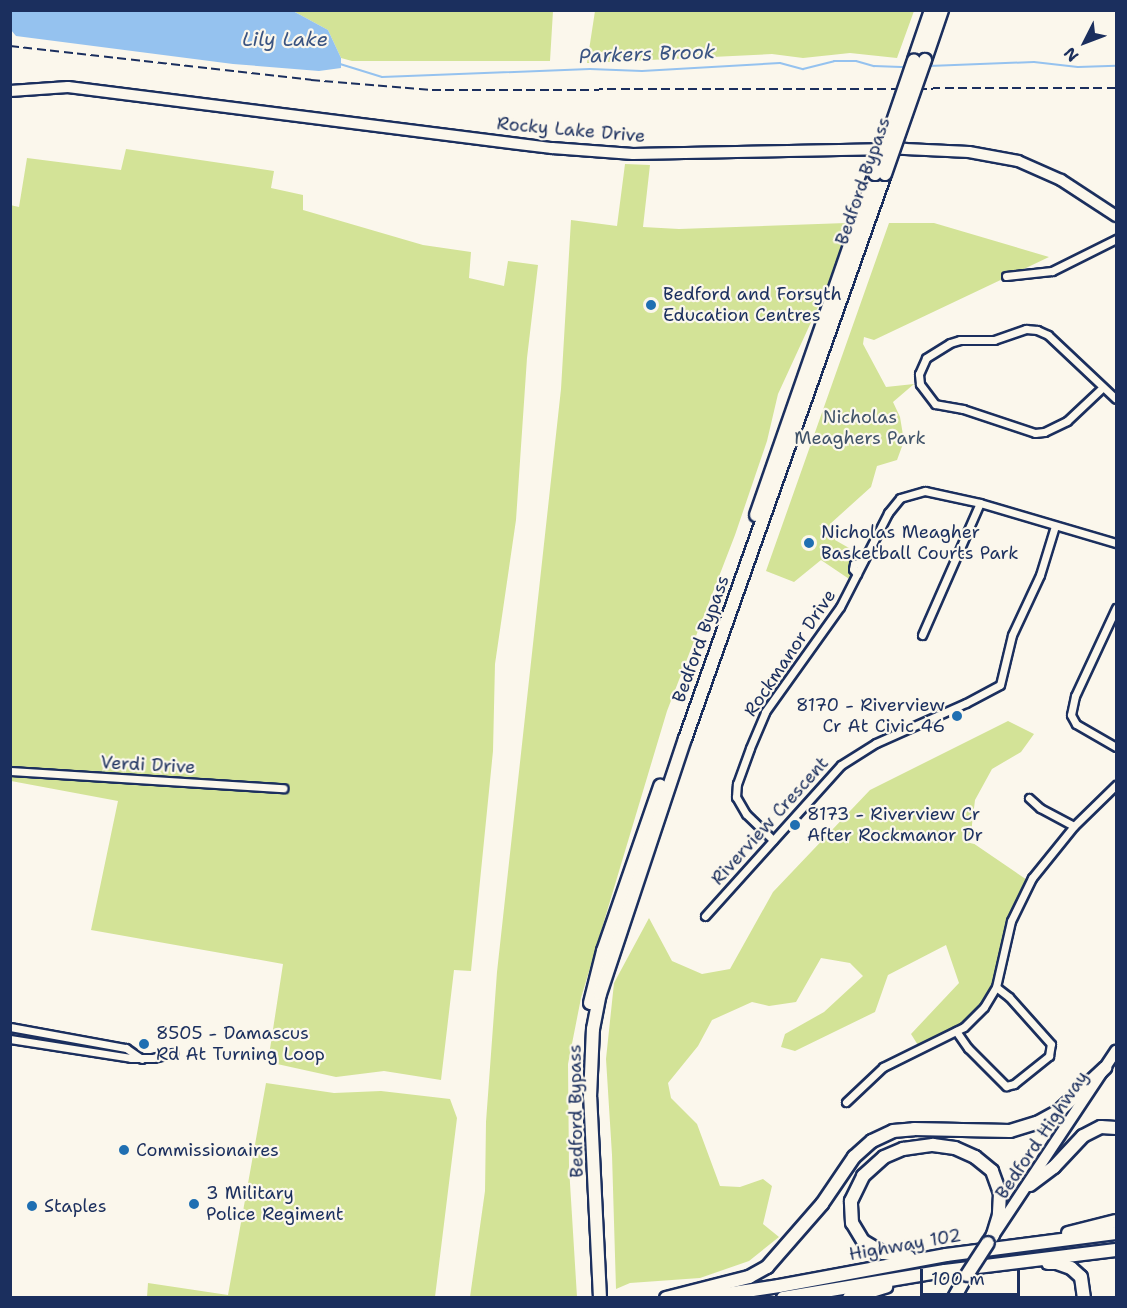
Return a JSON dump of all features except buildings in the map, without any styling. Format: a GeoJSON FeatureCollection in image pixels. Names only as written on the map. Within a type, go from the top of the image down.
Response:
{"type":"FeatureCollection","features":[{"type":"Feature","properties":{"kind":"highway","name":"Bedford Bypass"},"geometry":{"type":"LineString","coordinates":[[920,60],[931,10]]}},
{"type":"Feature","properties":{"kind":"highway","name":"Bedford Bypass"},"geometry":{"type":"LineString","coordinates":[[600,1298],[596,1280],[583,1100],[585,1037],[592,989],[643,834],[920,60],[942,10]]}},
{"type":"Feature","properties":{"kind":"highway"},"geometry":{"type":"LineString","coordinates":[[666,1298],[749,1277],[767,1267],[822,1204],[854,1156],[872,1142],[893,1131],[914,1129],[1010,1131],[1037,1123],[1060,1110],[1105,1068]]}},
{"type":"Feature","properties":{"kind":"highway"},"geometry":{"type":"LineString","coordinates":[[1030,1185],[1054,1167],[1083,1136],[1101,1127],[1116,1128]]}},
{"type":"Feature","properties":{"kind":"highway"},"geometry":{"type":"LineString","coordinates":[[956,1298],[967,1275],[991,1239],[999,1215],[1000,1193],[992,1171],[975,1157],[955,1148],[933,1145],[903,1149],[884,1157],[863,1176],[851,1201],[852,1223],[863,1241],[883,1253],[901,1258],[967,1252]]}},
{"type":"Feature","properties":{"kind":"highway"},"geometry":{"type":"LineString","coordinates":[[1018,1246],[1116,1221]]}},
{"type":"Feature","properties":{"kind":"highway","name":"Highway 102"},"geometry":{"type":"LineString","coordinates":[[700,1298],[967,1252],[1116,1233]]}},
{"type":"Feature","properties":{"kind":"highway","name":"Highway 102"},"geometry":{"type":"LineString","coordinates":[[783,1298],[945,1271],[1116,1250]]}},
{"type":"Feature","properties":{"kind":"highway"},"geometry":{"type":"LineString","coordinates":[[984,1266],[1057,1263],[1071,1268],[1082,1277],[1084,1298]]}},
{"type":"Feature","properties":{"kind":"highway"},"geometry":{"type":"LineString","coordinates":[[849,1298],[945,1271]]}},
{"type":"Feature","properties":{"kind":"highway","name":"Bedford Bypass"},"geometry":{"type":"LineString","coordinates":[[593,1298],[596,1280]]}},
{"type":"Feature","properties":{"kind":"main road","name":"Rocky Lake Drive"},"geometry":{"type":"LineString","coordinates":[[10,91],[68,87],[552,148],[633,154],[905,150],[969,152],[1018,161],[1061,180],[1116,216]]}},
{"type":"Feature","properties":{"kind":"main road","name":"Bedford Highway"},"geometry":{"type":"LineString","coordinates":[[991,1239],[1030,1185],[1116,1051]]}},
{"type":"Feature","properties":{"kind":"street"},"geometry":{"type":"LineString","coordinates":[[1006,276],[1052,271],[1116,239]]}},
{"type":"Feature","properties":{"kind":"street"},"geometry":{"type":"LineString","coordinates":[[1102,388],[1067,421],[1044,432],[1035,433],[963,410],[935,404],[920,384],[919,374],[926,358],[950,343],[960,340],[994,340],[1026,329],[1036,330],[1048,335],[1116,399]]}},
{"type":"Feature","properties":{"kind":"street","name":"Rockmanor Drive"},"geometry":{"type":"LineString","coordinates":[[773,840],[740,806],[737,784],[765,712],[840,607],[888,513],[900,498],[925,490],[980,503],[1116,543]]}},
{"type":"Feature","properties":{"kind":"street"},"geometry":{"type":"LineString","coordinates":[[922,635],[980,503]]}},
{"type":"Feature","properties":{"kind":"street","name":"Riverview Crescent"},"geometry":{"type":"LineString","coordinates":[[705,916],[821,784],[854,755],[1000,685],[1008,645],[1040,574],[1055,525]]}},
{"type":"Feature","properties":{"kind":"street"},"geometry":{"type":"LineString","coordinates":[[1116,608],[1075,696],[1071,715],[1076,724],[1116,747]]}},
{"type":"Feature","properties":{"kind":"street","name":"Verdi Drive"},"geometry":{"type":"LineString","coordinates":[[10,771],[284,788]]}},
{"type":"Feature","properties":{"kind":"street"},"geometry":{"type":"LineString","coordinates":[[846,1102],[883,1067],[956,1031],[984,1007],[996,987],[1008,931],[1019,900],[1043,863],[1074,826],[1116,785]]}},
{"type":"Feature","properties":{"kind":"street"},"geometry":{"type":"LineString","coordinates":[[1029,798],[1040,808],[1074,826]]}},
{"type":"Feature","properties":{"kind":"street"},"geometry":{"type":"LineString","coordinates":[[956,1031],[968,1048],[1006,1086],[1014,1084],[1049,1056],[1051,1044],[1009,996],[996,987]]}},
{"type":"Feature","properties":{"kind":"street"},"geometry":{"type":"LineString","coordinates":[[10,1027],[126,1048],[142,1059]]}},
{"type":"Feature","properties":{"kind":"street"},"geometry":{"type":"LineString","coordinates":[[10,1040],[142,1059],[173,1053]]}},
{"type":"Feature","properties":{"kind":"green space"},"geometry":{"type":"Polygon","coordinates":[[[595,10],[914,11],[897,58],[850,53],[803,58],[772,54],[587,63],[595,10]]]}},
{"type":"Feature","properties":{"kind":"green space"},"geometry":{"type":"Polygon","coordinates":[[[293,11],[553,11],[550,61],[352,61],[341,58],[328,30],[293,11]]]}},
{"type":"Feature","properties":{"kind":"green space"},"geometry":{"type":"Polygon","coordinates":[[[126,149],[274,171],[271,188],[303,195],[303,210],[423,245],[471,252],[469,278],[504,286],[508,261],[538,265],[527,358],[516,520],[495,664],[493,751],[471,971],[454,970],[441,1080],[384,1071],[336,1077],[268,1062],[283,964],[91,930],[118,801],[11,781],[10,205],[19,207],[27,158],[121,170],[126,149]]]}},
{"type":"Feature","properties":{"kind":"green space"},"geometry":{"type":"Polygon","coordinates":[[[625,164],[650,165],[643,227],[679,229],[846,223],[845,238],[824,294],[778,394],[767,441],[735,535],[667,711],[581,998],[568,1064],[569,1167],[577,1297],[470,1297],[485,1191],[486,1122],[497,972],[561,389],[571,220],[617,226],[625,164]]]}},
{"type":"Feature","properties":{"kind":"green space","name":"Nicholas Meaghers Park"},"geometry":{"type":"Polygon","coordinates":[[[889,223],[934,223],[1049,257],[874,340],[864,337],[863,344],[886,387],[914,384],[893,402],[900,417],[904,441],[897,460],[877,466],[871,487],[830,524],[835,530],[835,540],[870,560],[858,585],[821,560],[794,582],[766,571],[889,223]]]}},
{"type":"Feature","properties":{"kind":"green space"},"geometry":{"type":"Polygon","coordinates":[[[1008,721],[1034,734],[1021,752],[992,769],[975,800],[970,841],[1033,884],[1017,921],[997,998],[964,1028],[921,1050],[911,1034],[959,983],[946,945],[888,975],[875,1012],[795,1051],[781,1047],[785,1034],[824,1012],[863,976],[850,963],[821,958],[796,1002],[769,1006],[752,1002],[712,1020],[698,1046],[668,1083],[671,1098],[697,1124],[720,1186],[740,1187],[763,1179],[772,1186],[763,1224],[779,1237],[749,1261],[700,1278],[630,1283],[616,1289],[612,1155],[606,1059],[614,983],[649,918],[672,961],[702,974],[730,969],[773,892],[870,790],[1008,721]]]}},
{"type":"Feature","properties":{"kind":"green space"},"geometry":{"type":"Polygon","coordinates":[[[266,1083],[334,1093],[381,1091],[450,1099],[457,1118],[435,1297],[147,1297],[148,1283],[228,1295],[266,1083]]]}},
{"type":"Feature","properties":{"kind":"water","name":"Lily Lake"},"geometry":{"type":"Polygon","coordinates":[[[11,10],[293,11],[328,30],[341,58],[341,68],[319,71],[233,64],[16,36],[11,30],[11,10]]]}},
{"type":"Feature","properties":{"kind":"waterway","name":"Parkers Brook"},"geometry":{"type":"LineString","coordinates":[[340,64],[382,77],[590,69],[642,71],[780,63],[803,69],[834,61],[908,67]]}},
{"type":"Feature","properties":{"kind":"waterway","name":"Parkers Brook"},"geometry":{"type":"LineString","coordinates":[[929,66],[1034,62],[1078,67],[1116,66]]}},
{"type":"Feature","properties":{"kind":"railway"},"geometry":{"type":"LineString","coordinates":[[10,46],[311,80],[432,90],[1116,88]]}},
{"type":"Feature","properties":{"kind":"place","name":"Bedford and Forsyth Education Centres"},"geometry":{"type":"Point","coordinates":[651,305]}},
{"type":"Feature","properties":{"kind":"place","name":"Nicholas Meagher Basketball Courts Park"},"geometry":{"type":"Point","coordinates":[809,543]}},
{"type":"Feature","properties":{"kind":"place","name":"8170 - Riverview Cr At Civic 46"},"geometry":{"type":"Point","coordinates":[957,716]}},
{"type":"Feature","properties":{"kind":"place","name":"8173 - Riverview Cr After Rockmanor Dr"},"geometry":{"type":"Point","coordinates":[795,825]}},
{"type":"Feature","properties":{"kind":"place","name":"8505 - Damascus Rd At Turning Loop"},"geometry":{"type":"Point","coordinates":[144,1044]}},
{"type":"Feature","properties":{"kind":"place","name":"Commissionaires"},"geometry":{"type":"Point","coordinates":[124,1150]}},
{"type":"Feature","properties":{"kind":"place","name":"3 Military Police Regiment"},"geometry":{"type":"Point","coordinates":[194,1204]}},
{"type":"Feature","properties":{"kind":"place","name":"Staples"},"geometry":{"type":"Point","coordinates":[32,1206]}}]}
